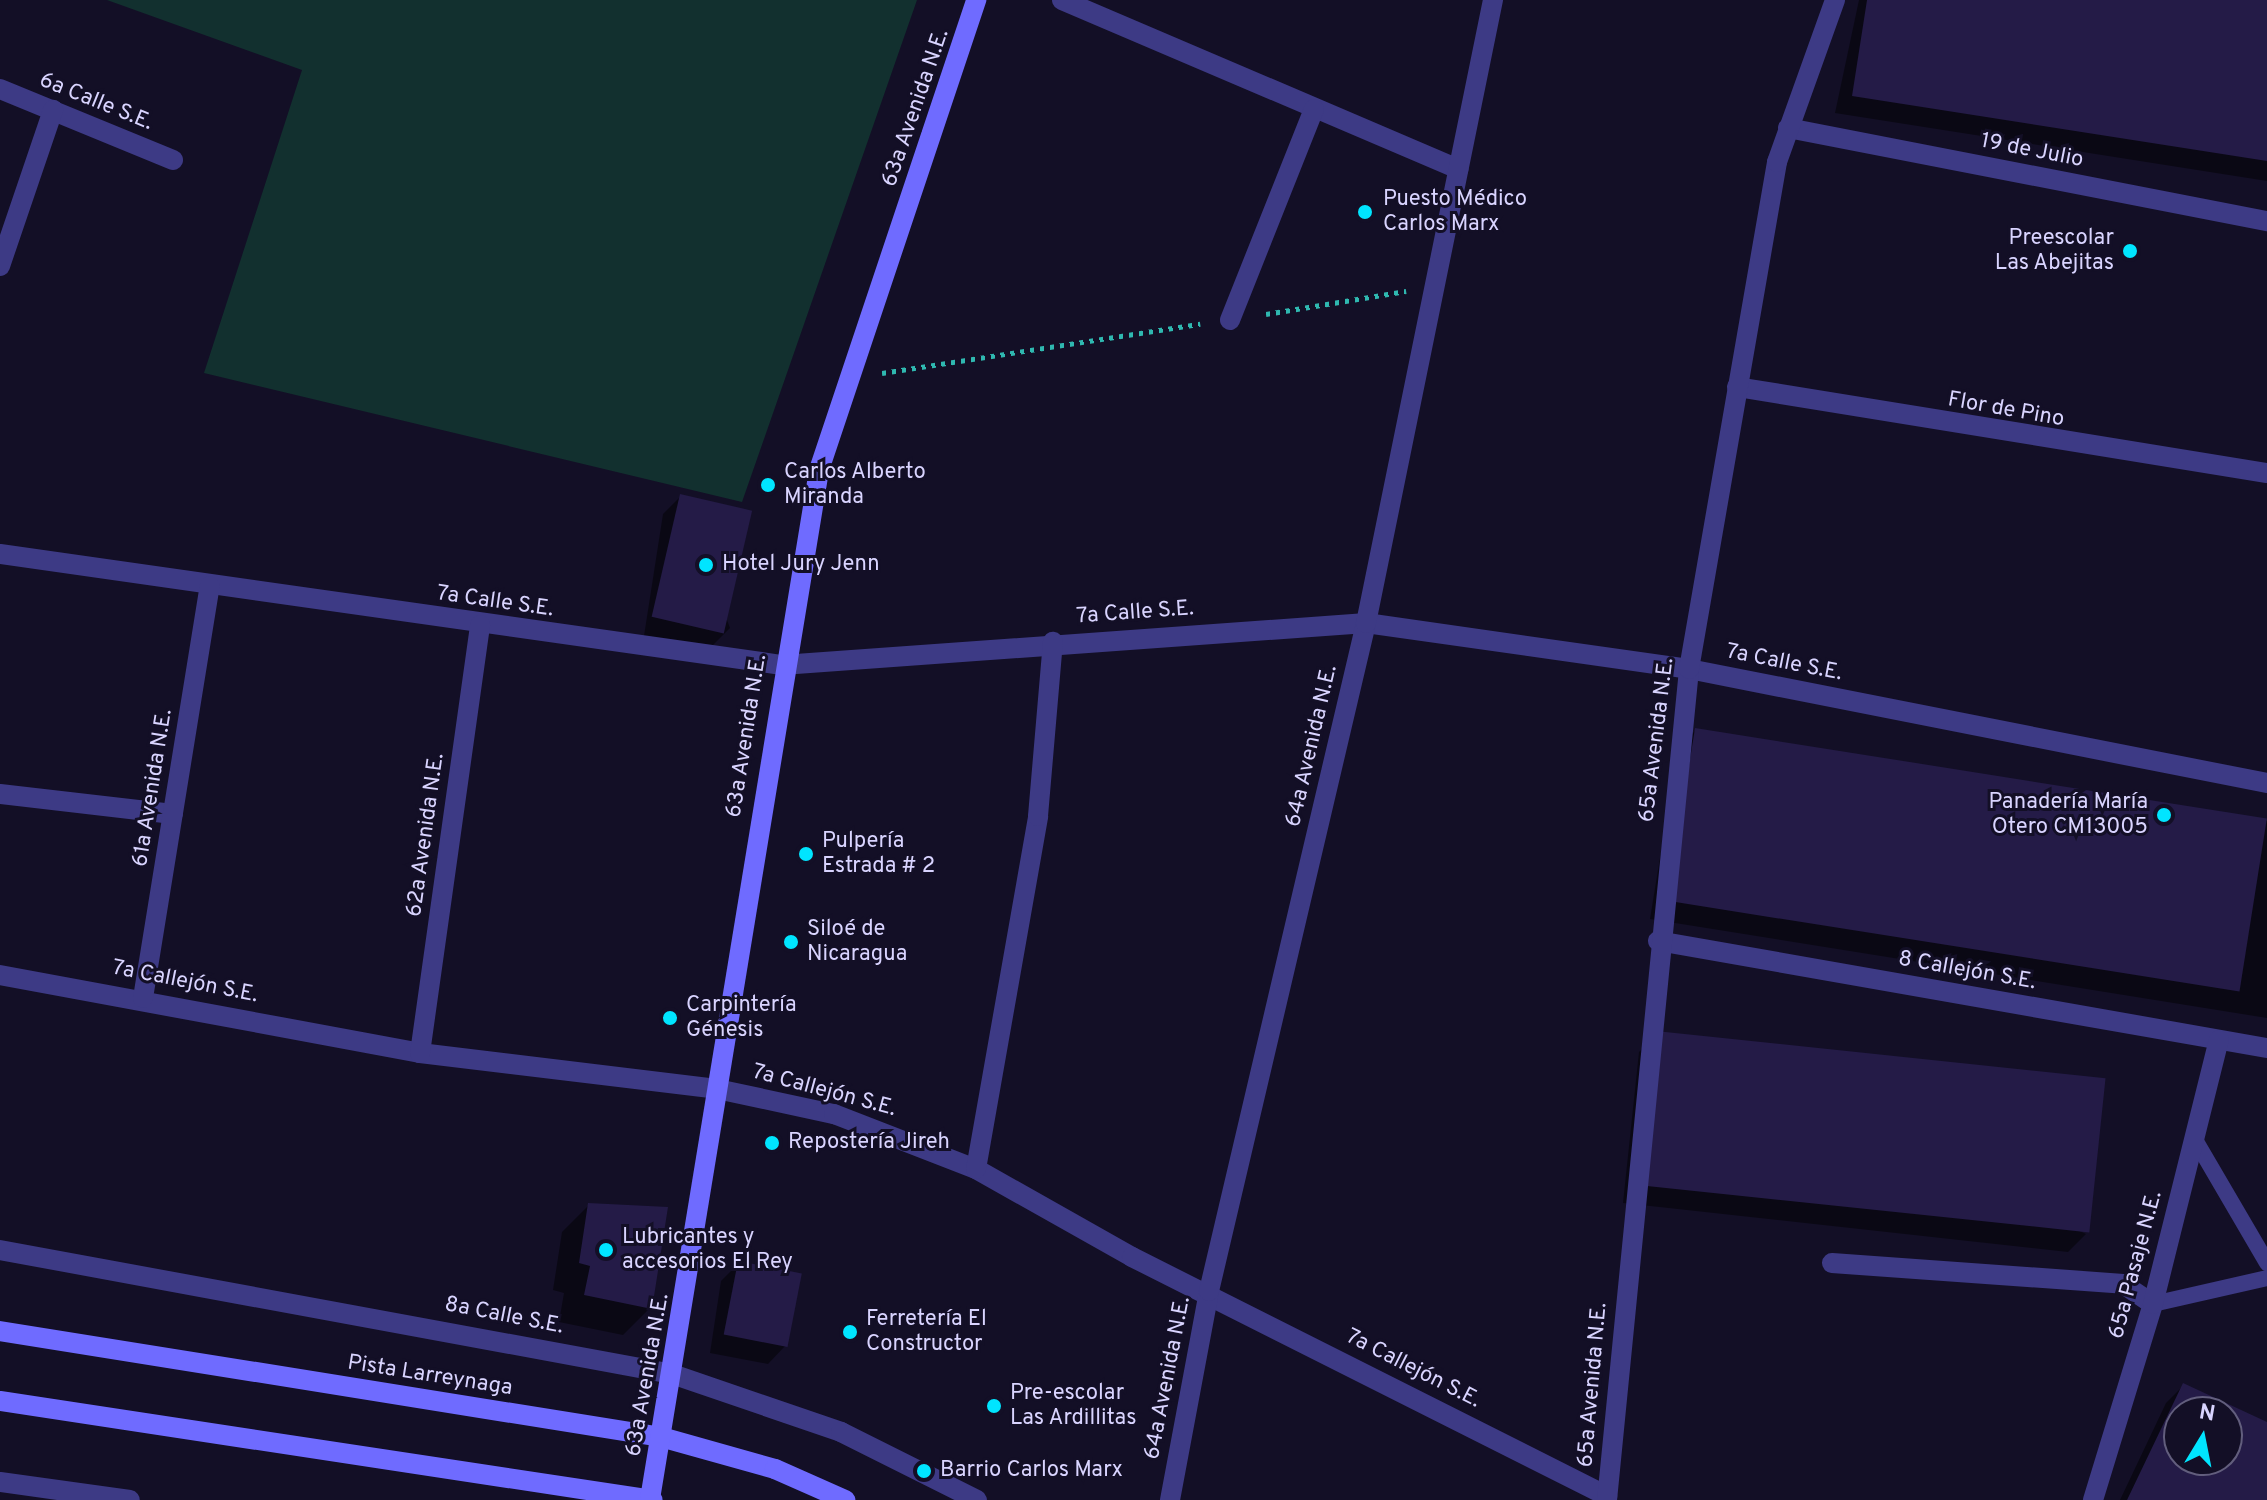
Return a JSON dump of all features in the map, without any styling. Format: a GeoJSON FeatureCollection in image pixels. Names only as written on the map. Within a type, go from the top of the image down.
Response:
{"type":"FeatureCollection","features":[{"type":"Feature","properties":{"kind":"street","name":"63a Avenida N.E."},"geometry":{"type":"LineString","coordinates":[[651,1500],[782,665],[819,470],[976,0]]}},
{"type":"Feature","properties":{"kind":"street"},"geometry":{"type":"LineString","coordinates":[[1062,0],[1458,169]]}},
{"type":"Feature","properties":{"kind":"street","name":"64a Avenida N.E."},"geometry":{"type":"LineString","coordinates":[[1170,1500],[1209,1291],[1366,623],[1493,0]]}},
{"type":"Feature","properties":{"kind":"street","name":"65a Avenida N.E."},"geometry":{"type":"LineString","coordinates":[[1607,1498],[1658,941],[1689,669],[1737,387],[1788,128],[1835,0]]}},
{"type":"Feature","properties":{"kind":"street","name":"6a Calle S.E."},"geometry":{"type":"LineString","coordinates":[[0,89],[173,160]]}},
{"type":"Feature","properties":{"kind":"street"},"geometry":{"type":"LineString","coordinates":[[1230,320],[1314,109]]}},
{"type":"Feature","properties":{"kind":"street"},"geometry":{"type":"LineString","coordinates":[[0,266],[53,110]]}},
{"type":"Feature","properties":{"kind":"street","name":"19 de Julio"},"geometry":{"type":"LineString","coordinates":[[1788,128],[2267,221]]}},
{"type":"Feature","properties":{"kind":"street","name":"Flor de Pino"},"geometry":{"type":"LineString","coordinates":[[1737,387],[2267,473]]}},
{"type":"Feature","properties":{"kind":"street","name":"7a Calle S.E."},"geometry":{"type":"LineString","coordinates":[[0,554],[480,625],[782,665],[1053,642],[1366,623],[1689,669],[2267,783]]}},
{"type":"Feature","properties":{"kind":"street","name":"61a Avenida N.E."},"geometry":{"type":"LineString","coordinates":[[143,998],[210,586]]}},
{"type":"Feature","properties":{"kind":"street","name":"62a Avenida N.E."},"geometry":{"type":"LineString","coordinates":[[420,1053],[480,625]]}},
{"type":"Feature","properties":{"kind":"street"},"geometry":{"type":"LineString","coordinates":[[976,1169],[1038,816],[1053,642]]}},
{"type":"Feature","properties":{"kind":"street"},"geometry":{"type":"LineString","coordinates":[[0,794],[173,814]]}},
{"type":"Feature","properties":{"kind":"street","name":"8 Callejón S.E."},"geometry":{"type":"LineString","coordinates":[[1658,941],[2267,1048]]}},
{"type":"Feature","properties":{"kind":"street","name":"7a Callejón S.E."},"geometry":{"type":"LineString","coordinates":[[0,975],[143,998],[420,1053],[717,1089],[834,1114],[976,1169],[1607,1498]]}},
{"type":"Feature","properties":{"kind":"street","name":"65a Pasaje N.E."},"geometry":{"type":"LineString","coordinates":[[2093,1500],[2153,1304],[2219,1040]]}},
{"type":"Feature","properties":{"kind":"street","name":"8a Calle S.E."},"geometry":{"type":"LineString","coordinates":[[0,1250],[672,1374],[841,1432],[977,1500]]}},
{"type":"Feature","properties":{"kind":"street"},"geometry":{"type":"LineString","coordinates":[[1832,1263],[2123,1284],[2153,1304]]}},
{"type":"Feature","properties":{"kind":"street","name":"Pista Larreynaga"},"geometry":{"type":"LineString","coordinates":[[0,1331],[661,1437],[775,1469],[845,1500]]}},
{"type":"Feature","properties":{"kind":"street"},"geometry":{"type":"LineString","coordinates":[[0,1401],[651,1500]]}},
{"type":"Feature","properties":{"kind":"street"},"geometry":{"type":"LineString","coordinates":[[0,1482],[42,1495],[130,1500]]}},
{"type":"Feature","properties":{"kind":"lane"},"geometry":{"type":"LineString","coordinates":[[2194,1138],[2267,1263]]}},
{"type":"Feature","properties":{"kind":"lane"},"geometry":{"type":"LineString","coordinates":[[2153,1304],[2267,1278]]}},
{"type":"Feature","properties":{"kind":"path"},"geometry":{"type":"LineString","coordinates":[[849,379],[1435,286]]}},
{"type":"Feature","properties":{"kind":"green space"},"geometry":{"type":"Polygon","coordinates":[[[107,0],[917,0],[742,502],[204,373],[302,70],[107,0]]]}},
{"type":"Feature","properties":{"kind":"building"},"geometry":{"type":"Polygon","coordinates":[[[1867,0],[2267,0],[2267,161],[1852,96],[1867,0]]]}},
{"type":"Feature","properties":{"kind":"building","name":"Hotel Jury Jenn"},"geometry":{"type":"Polygon","coordinates":[[[680,494],[752,511],[724,633],[652,617],[680,494]]]}},
{"type":"Feature","properties":{"kind":"building"},"geometry":{"type":"Polygon","coordinates":[[[1695,728],[2267,819],[2239,991],[1668,901],[1695,728]]]}},
{"type":"Feature","properties":{"kind":"building"},"geometry":{"type":"Polygon","coordinates":[[[1656,1031],[2106,1078],[2089,1232],[1640,1185],[1656,1031]]]}},
{"type":"Feature","properties":{"kind":"building"},"geometry":{"type":"Polygon","coordinates":[[[588,1203],[668,1207],[652,1309],[584,1295],[590,1266],[579,1263],[588,1203]]]}},
{"type":"Feature","properties":{"kind":"building"},"geometry":{"type":"Polygon","coordinates":[[[738,1261],[802,1273],[787,1347],[724,1335],[738,1261]]]}},
{"type":"Feature","properties":{"kind":"building"},"geometry":{"type":"Polygon","coordinates":[[[2183,1383],[2211,1396],[2177,1396],[2183,1383]]]}},
{"type":"Feature","properties":{"kind":"building"},"geometry":{"type":"Polygon","coordinates":[[[2243,1411],[2267,1422],[2267,1500],[2127,1500],[2163,1425],[2163,1476],[2243,1476],[2243,1411]]]}},
{"type":"Feature","properties":{"kind":"place","name":"Puesto Médico Carlos Marx"},"geometry":{"type":"Point","coordinates":[1365,212]}},
{"type":"Feature","properties":{"kind":"place","name":"Preescolar Las Abejitas"},"geometry":{"type":"Point","coordinates":[2130,251]}},
{"type":"Feature","properties":{"kind":"place","name":"Carlos Alberto Miranda"},"geometry":{"type":"Point","coordinates":[768,485]}},
{"type":"Feature","properties":{"kind":"place","name":"Hotel Jury Jenn"},"geometry":{"type":"Point","coordinates":[706,565]}},
{"type":"Feature","properties":{"kind":"place","name":"Panadería María Otero CM13005"},"geometry":{"type":"Point","coordinates":[2164,815]}},
{"type":"Feature","properties":{"kind":"place","name":"Pulpería Estrada # 2"},"geometry":{"type":"Point","coordinates":[806,854]}},
{"type":"Feature","properties":{"kind":"place","name":"Siloé de Nicaragua"},"geometry":{"type":"Point","coordinates":[791,942]}},
{"type":"Feature","properties":{"kind":"place","name":"Carpintería Génesis"},"geometry":{"type":"Point","coordinates":[670,1018]}},
{"type":"Feature","properties":{"kind":"place","name":"Repostería Jireh"},"geometry":{"type":"Point","coordinates":[772,1143]}},
{"type":"Feature","properties":{"kind":"place","name":"Lubricantes y accesorios El Rey"},"geometry":{"type":"Point","coordinates":[606,1250]}},
{"type":"Feature","properties":{"kind":"place","name":"Ferretería El Constructor"},"geometry":{"type":"Point","coordinates":[850,1332]}},
{"type":"Feature","properties":{"kind":"place","name":"Pre-escolar Las Ardillitas"},"geometry":{"type":"Point","coordinates":[994,1406]}},
{"type":"Feature","properties":{"kind":"place","name":"Barrio Carlos Marx"},"geometry":{"type":"Point","coordinates":[924,1471]}}]}
